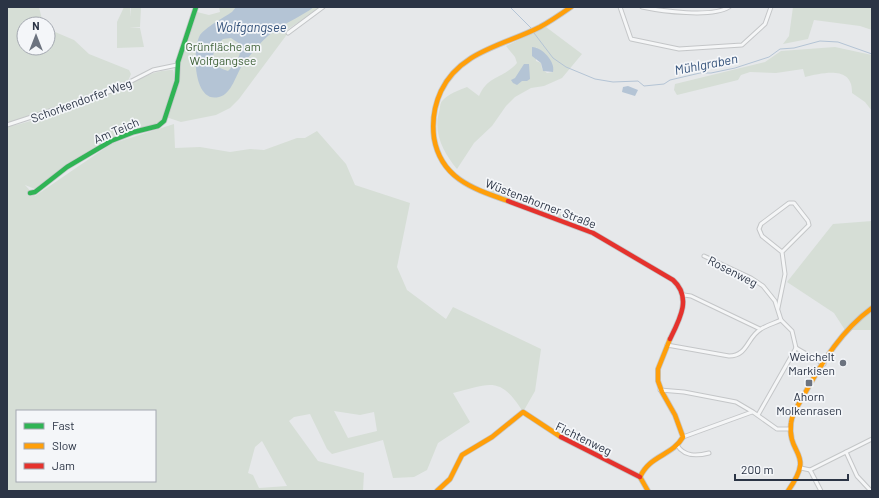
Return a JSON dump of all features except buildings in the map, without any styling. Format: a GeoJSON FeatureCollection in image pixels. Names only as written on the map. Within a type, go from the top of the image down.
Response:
{"type":"FeatureCollection","features":[{"type":"Feature","properties":{"kind":"street"},"geometry":{"type":"LineString","coordinates":[[177,65],[196,7]]}},
{"type":"Feature","properties":{"kind":"street"},"geometry":{"type":"LineString","coordinates":[[288,33],[324,7]]}},
{"type":"Feature","properties":{"kind":"street","name":"Wüstenahorner Straße"},"geometry":{"type":"LineString","coordinates":[[571,7],[540,26],[477,54],[454,72],[439,94],[434,112],[432,128],[437,151],[450,172],[463,183],[481,192],[589,231],[659,270],[675,282],[684,295]]}},
{"type":"Feature","properties":{"kind":"street"},"geometry":{"type":"LineString","coordinates":[[620,7],[631,39],[657,46],[690,49],[744,44],[765,24],[771,7]]}},
{"type":"Feature","properties":{"kind":"street"},"geometry":{"type":"LineString","coordinates":[[642,7],[666,11],[700,12],[721,11],[729,7]]}},
{"type":"Feature","properties":{"kind":"street","name":"Schorkendorfer Weg"},"geometry":{"type":"LineString","coordinates":[[7,125],[114,90],[149,72],[177,65]]}},
{"type":"Feature","properties":{"kind":"street","name":"Am Teich"},"geometry":{"type":"LineString","coordinates":[[30,193],[35,192],[67,167],[111,141],[161,124],[166,117],[177,81],[177,65]]}},
{"type":"Feature","properties":{"kind":"street"},"geometry":{"type":"LineString","coordinates":[[778,308],[785,274],[782,252],[762,236],[760,233],[760,227],[789,203],[794,203],[808,221],[808,225],[782,252]]}},
{"type":"Feature","properties":{"kind":"street","name":"Rosenweg"},"geometry":{"type":"LineString","coordinates":[[704,256],[751,278],[762,286],[771,296],[778,308],[781,320],[792,331],[796,348]]}},
{"type":"Feature","properties":{"kind":"street"},"geometry":{"type":"LineString","coordinates":[[683,437],[676,416],[660,390],[658,383],[658,370],[683,309],[684,295],[691,296],[760,329]]}},
{"type":"Feature","properties":{"kind":"street"},"geometry":{"type":"LineString","coordinates":[[788,491],[799,475],[801,468],[790,429],[793,414],[824,364],[851,325],[872,308]]}},
{"type":"Feature","properties":{"kind":"street"},"geometry":{"type":"LineString","coordinates":[[667,345],[732,356],[741,353],[760,329],[781,320]]}},
{"type":"Feature","properties":{"kind":"street"},"geometry":{"type":"LineString","coordinates":[[758,415],[796,348],[824,364]]}},
{"type":"Feature","properties":{"kind":"street"},"geometry":{"type":"LineString","coordinates":[[660,390],[684,392],[736,402],[758,415],[777,429],[790,429]]}},
{"type":"Feature","properties":{"kind":"street","name":"Fichtenweg"},"geometry":{"type":"LineString","coordinates":[[437,491],[448,483],[462,455],[492,437],[523,412],[546,430],[640,477]]}},
{"type":"Feature","properties":{"kind":"street"},"geometry":{"type":"LineString","coordinates":[[648,491],[640,477],[644,467],[650,461],[677,445],[683,437],[753,412]]}},
{"type":"Feature","properties":{"kind":"street"},"geometry":{"type":"LineString","coordinates":[[801,468],[810,470],[872,439]]}},
{"type":"Feature","properties":{"kind":"street"},"geometry":{"type":"LineString","coordinates":[[677,445],[680,450],[695,456],[709,453]]}},
{"type":"Feature","properties":{"kind":"street"},"geometry":{"type":"LineString","coordinates":[[846,452],[857,476],[872,491]]}},
{"type":"Feature","properties":{"kind":"street"},"geometry":{"type":"LineString","coordinates":[[810,470],[821,491]]}},
{"type":"Feature","properties":{"kind":"green space"},"geometry":{"type":"Polygon","coordinates":[[[7,7],[39,7],[41,16],[16,16],[16,56],[56,56],[56,32],[74,40],[89,54],[129,70],[131,74],[128,81],[115,88],[7,125],[7,7]]]}},
{"type":"Feature","properties":{"kind":"green space"},"geometry":{"type":"Polygon","coordinates":[[[124,7],[130,7],[130,17],[131,7],[141,8],[140,27],[129,27],[140,28],[144,47],[117,48],[117,22],[124,7]]]}},
{"type":"Feature","properties":{"kind":"green space","name":"Grünfläche am Wolfgangsee"},"geometry":{"type":"Polygon","coordinates":[[[219,7],[322,7],[288,29],[288,33],[239,99],[230,108],[216,115],[181,122],[166,117],[177,81],[177,65],[192,15],[197,12],[209,15],[220,12],[219,7]]]}},
{"type":"Feature","properties":{"kind":"green space"},"geometry":{"type":"Polygon","coordinates":[[[793,7],[872,7],[872,30],[860,26],[814,20],[808,39],[783,44],[789,36],[793,7]]]}},
{"type":"Feature","properties":{"kind":"green space"},"geometry":{"type":"Polygon","coordinates":[[[546,27],[582,54],[562,78],[544,86],[531,88],[515,97],[506,106],[492,126],[474,143],[457,169],[444,150],[437,128],[441,103],[450,94],[467,87],[479,96],[487,84],[512,68],[517,63],[515,57],[506,46],[546,27]],[[536,47],[536,61],[541,63],[542,69],[547,73],[553,72],[536,47]]]}},
{"type":"Feature","properties":{"kind":"green space"},"geometry":{"type":"Polygon","coordinates":[[[835,47],[872,55],[872,111],[865,102],[852,93],[851,84],[848,78],[836,73],[805,77],[803,69],[776,73],[750,72],[741,75],[738,80],[677,95],[674,90],[675,84],[765,62],[781,51],[835,47]]]}},
{"type":"Feature","properties":{"kind":"green space"},"geometry":{"type":"Polygon","coordinates":[[[173,70],[174,74],[173,88],[169,105],[161,122],[115,139],[89,151],[35,189],[25,185],[35,196],[111,144],[174,124],[175,148],[200,147],[230,152],[250,149],[264,150],[297,138],[305,138],[317,131],[346,164],[355,185],[410,203],[397,267],[407,290],[446,319],[453,307],[541,349],[535,391],[523,412],[508,392],[493,385],[485,385],[453,393],[470,422],[438,443],[427,470],[414,477],[393,478],[383,440],[332,454],[327,449],[310,414],[294,417],[289,421],[318,461],[364,473],[363,491],[7,491],[7,127],[62,111],[154,73],[173,70]],[[334,411],[348,438],[377,431],[374,412],[360,415],[334,411]],[[262,441],[255,447],[248,473],[253,475],[259,488],[287,486],[262,441]]]}},
{"type":"Feature","properties":{"kind":"green space"},"geometry":{"type":"Polygon","coordinates":[[[493,183],[509,188],[542,203],[542,207],[544,208],[546,206],[573,222],[493,194],[490,191],[493,183]]]}},
{"type":"Feature","properties":{"kind":"green space"},"geometry":{"type":"Polygon","coordinates":[[[872,221],[872,330],[845,330],[834,313],[787,282],[833,224],[872,221]]]}},
{"type":"Feature","properties":{"kind":"water","name":"Wolfgangsee"},"geometry":{"type":"Polygon","coordinates":[[[236,7],[314,7],[272,32],[240,68],[227,92],[219,97],[210,97],[204,92],[199,84],[196,63],[197,42],[200,35],[206,29],[232,12],[236,7]],[[231,38],[223,39],[215,48],[213,58],[217,66],[228,71],[238,59],[240,44],[231,38]]]}},
{"type":"Feature","properties":{"kind":"water"},"geometry":{"type":"Polygon","coordinates":[[[532,47],[544,52],[552,64],[553,72],[543,71],[541,63],[532,56],[532,47]]]}},
{"type":"Feature","properties":{"kind":"water"},"geometry":{"type":"Polygon","coordinates":[[[524,64],[529,64],[530,79],[527,81],[522,81],[517,85],[511,80],[515,78],[524,64]]]}},
{"type":"Feature","properties":{"kind":"water"},"geometry":{"type":"Polygon","coordinates":[[[628,86],[638,90],[635,96],[622,92],[623,87],[628,86]]]}},
{"type":"Feature","properties":{"kind":"waterway","name":"Mühlgraben"},"geometry":{"type":"LineString","coordinates":[[510,7],[531,28]]}},
{"type":"Feature","properties":{"kind":"waterway","name":"Mühlgraben"},"geometry":{"type":"LineString","coordinates":[[534,33],[553,58],[566,67],[595,79],[613,82],[638,81],[644,86],[664,84],[670,80],[700,73],[711,73],[735,68],[769,57],[780,49],[794,48],[820,41],[838,42],[872,54]]}},
{"type":"Feature","properties":{"kind":"traffic: fast"},"geometry":{"type":"LineString","coordinates":[[30,193],[35,192],[67,167],[111,141],[134,132],[158,126],[164,121],[177,81],[178,62],[196,7]]}},
{"type":"Feature","properties":{"kind":"traffic: slow"},"geometry":{"type":"LineString","coordinates":[[508,201],[471,187],[452,173],[444,163],[438,152],[434,138],[433,120],[435,108],[441,91],[449,78],[471,58],[540,27],[571,7]]}},
{"type":"Feature","properties":{"kind":"traffic: slow"},"geometry":{"type":"LineString","coordinates":[[788,491],[800,468],[800,461],[791,434],[791,423],[795,411],[819,369],[842,336],[872,308]]}},
{"type":"Feature","properties":{"kind":"traffic: slow"},"geometry":{"type":"LineString","coordinates":[[648,491],[640,477],[644,470],[649,464],[673,448],[683,437],[675,415],[662,392],[658,381],[658,369],[670,339]]}},
{"type":"Feature","properties":{"kind":"traffic: slow"},"geometry":{"type":"LineString","coordinates":[[437,491],[450,479],[462,455],[492,437],[523,412],[561,437]]}},
{"type":"Feature","properties":{"kind":"traffic: jam"},"geometry":{"type":"LineString","coordinates":[[508,201],[593,233],[673,280],[679,287],[683,301],[680,316],[670,339]]}},
{"type":"Feature","properties":{"kind":"traffic: jam"},"geometry":{"type":"LineString","coordinates":[[561,437],[640,477]]}},
{"type":"Feature","properties":{"kind":"place","name":"Weichelt Markisen"},"geometry":{"type":"Point","coordinates":[843,363]}},
{"type":"Feature","properties":{"kind":"place","name":"Ahorn Molkenrasen"},"geometry":{"type":"Point","coordinates":[809,383]}}]}
